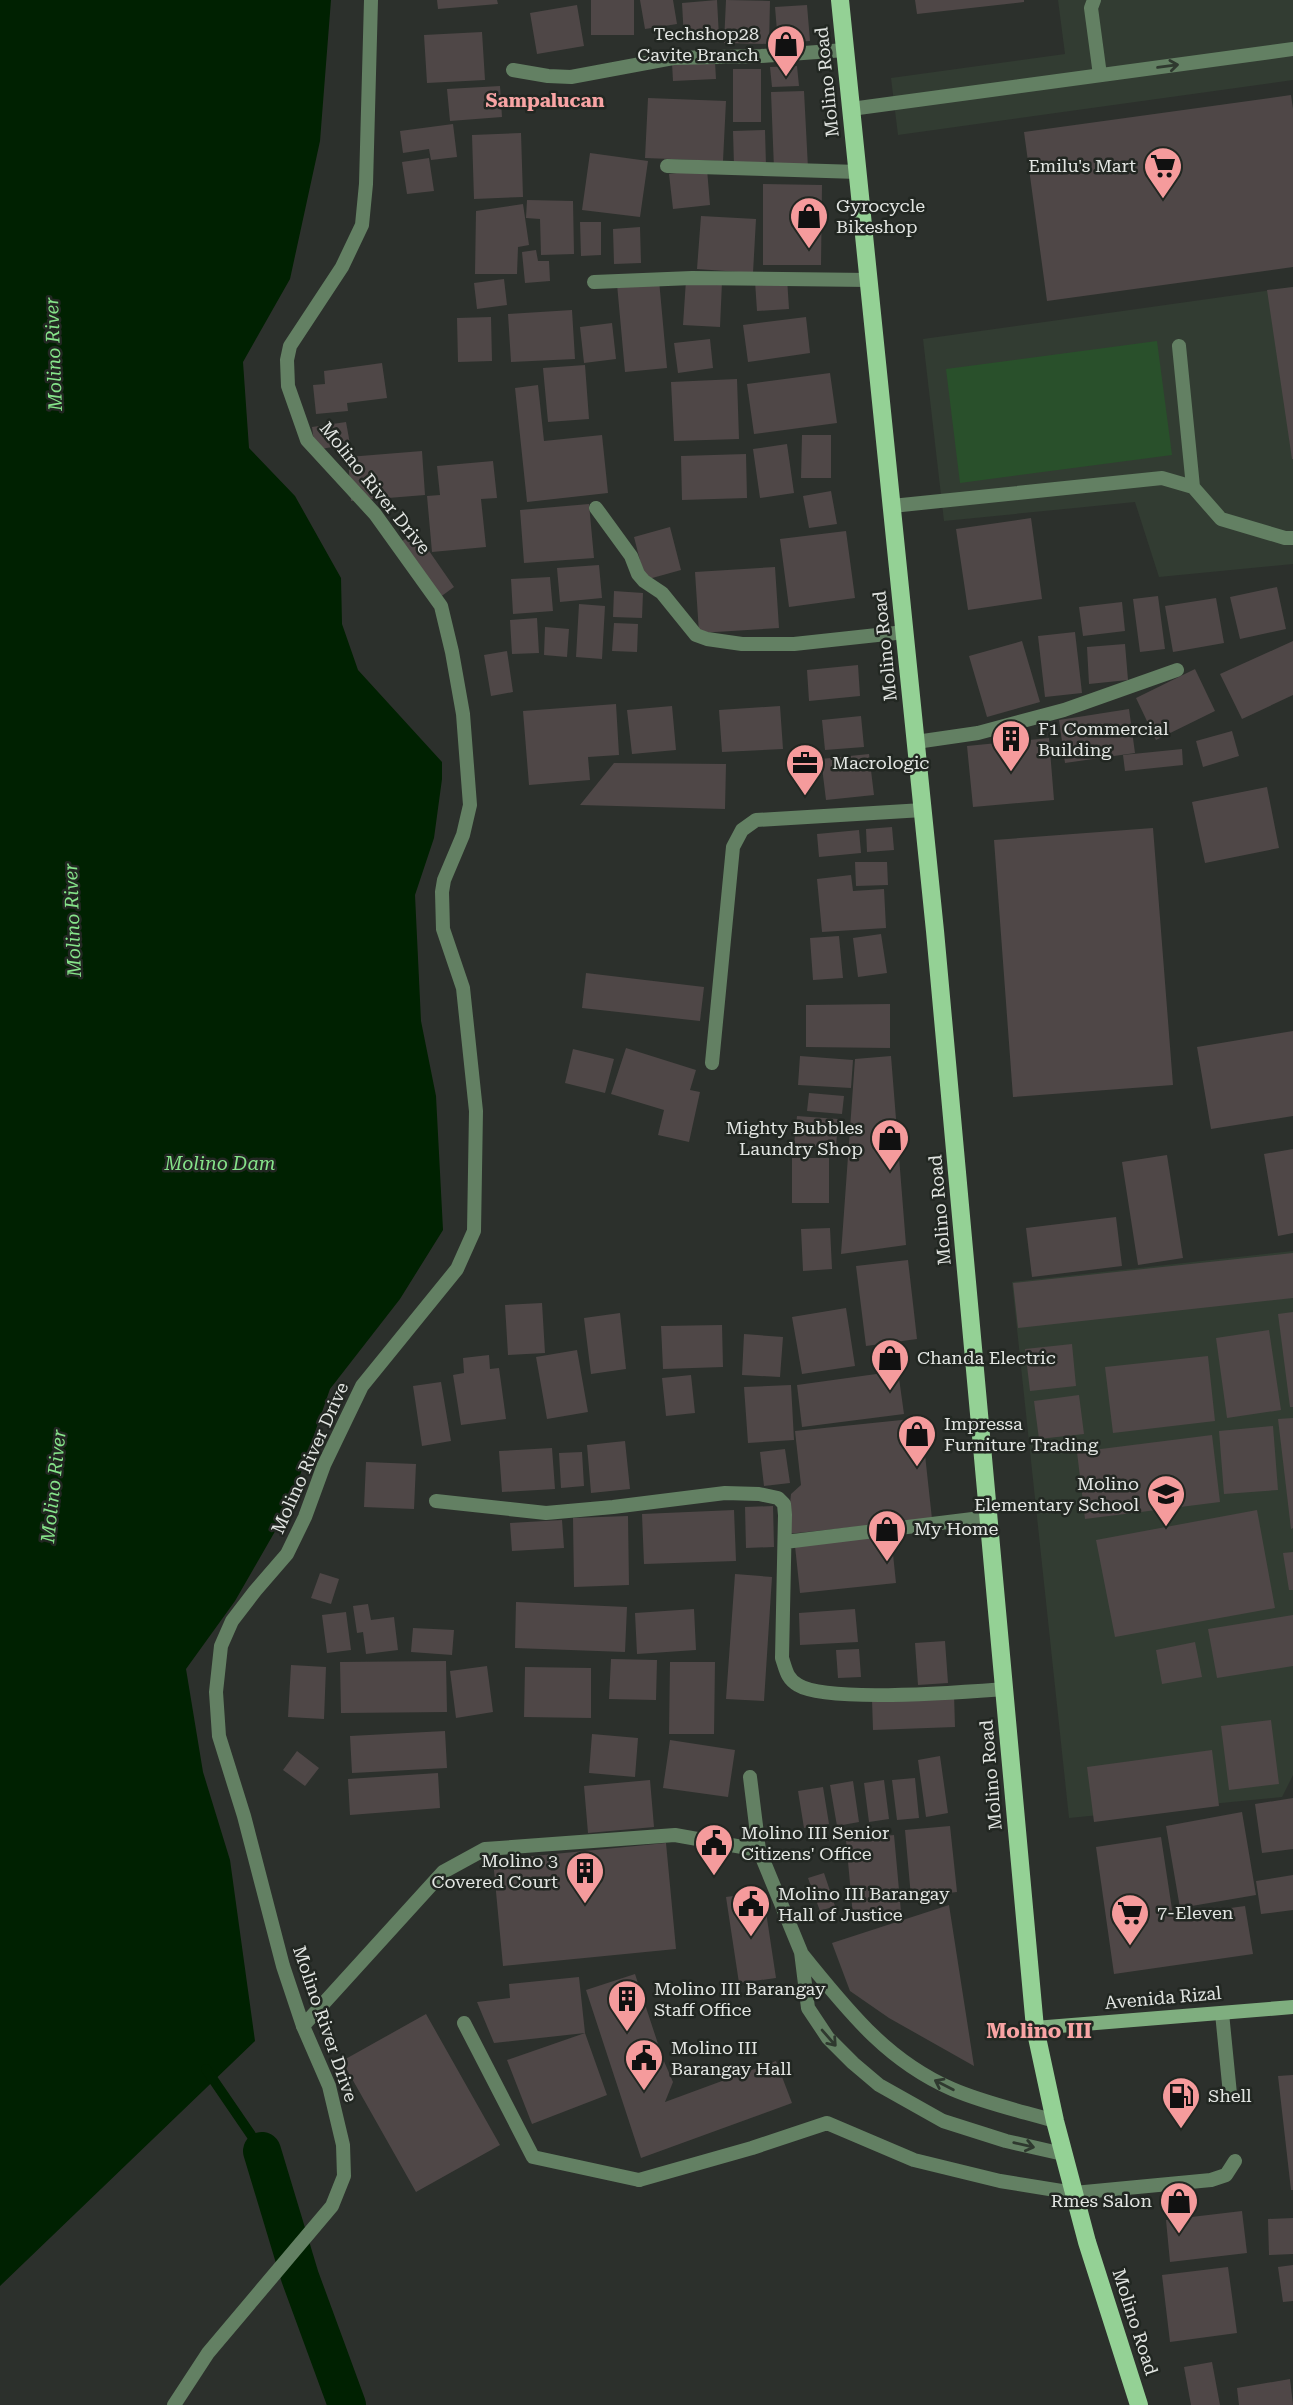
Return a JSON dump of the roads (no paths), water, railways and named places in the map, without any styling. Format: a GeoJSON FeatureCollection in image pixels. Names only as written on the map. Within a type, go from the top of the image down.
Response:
{"type":"FeatureCollection","features":[{"type":"Feature","properties":{"kind":"main road","name":"Molino Road"},"geometry":{"type":"LineString","coordinates":[[840,0],[923,810],[1035,2028],[1063,2154],[1087,2242],[1139,2405]]}},
{"type":"Feature","properties":{"kind":"main road","name":"Avenida Rizal"},"geometry":{"type":"LineString","coordinates":[[1035,2028],[1293,2007]]}},
{"type":"Feature","properties":{"kind":"street","name":"Molino River Drive"},"geometry":{"type":"LineString","coordinates":[[174,2405],[208,2353],[332,2206],[344,2176],[343,2145],[329,2086],[303,2026],[283,1966],[244,1816],[219,1736],[216,1692],[221,1646],[232,1621],[287,1554],[305,1517],[324,1465],[362,1386],[457,1269],[474,1231],[476,1111],[463,988],[443,929],[444,880],[459,847],[470,805],[463,714],[452,652],[441,606],[375,514],[307,440],[288,386],[287,360],[290,346],[342,267],[362,225],[367,171],[371,0]]}},
{"type":"Feature","properties":{"kind":"street"},"geometry":{"type":"LineString","coordinates":[[1094,0],[1091,8],[1100,75]]}},
{"type":"Feature","properties":{"kind":"street"},"geometry":{"type":"LineString","coordinates":[[851,109],[1293,49]]}},
{"type":"Feature","properties":{"kind":"street"},"geometry":{"type":"LineString","coordinates":[[513,70],[571,77],[673,58],[845,50]]}},
{"type":"Feature","properties":{"kind":"street"},"geometry":{"type":"LineString","coordinates":[[667,166],[858,172]]}},
{"type":"Feature","properties":{"kind":"street"},"geometry":{"type":"LineString","coordinates":[[594,282],[692,278],[869,280]]}},
{"type":"Feature","properties":{"kind":"street"},"geometry":{"type":"LineString","coordinates":[[1179,346],[1193,487]]}},
{"type":"Feature","properties":{"kind":"street"},"geometry":{"type":"LineString","coordinates":[[892,506],[1162,478],[1193,487],[1221,519],[1293,538]]}},
{"type":"Feature","properties":{"kind":"street"},"geometry":{"type":"LineString","coordinates":[[596,508],[631,556],[638,574],[662,593],[696,635],[742,644],[794,644],[905,632]]}},
{"type":"Feature","properties":{"kind":"street"},"geometry":{"type":"LineString","coordinates":[[916,742],[978,733],[1064,710],[1177,670]]}},
{"type":"Feature","properties":{"kind":"street"},"geometry":{"type":"LineString","coordinates":[[712,1063],[733,847],[742,830],[756,820],[923,810]]}},
{"type":"Feature","properties":{"kind":"street"},"geometry":{"type":"LineString","coordinates":[[436,1501],[546,1513],[725,1493],[759,1494],[778,1498],[784,1504],[785,1542],[782,1658],[789,1678],[801,1687],[863,1694],[940,1694],[1004,1689]]}},
{"type":"Feature","properties":{"kind":"street"},"geometry":{"type":"LineString","coordinates":[[785,1542],[989,1517]]}},
{"type":"Feature","properties":{"kind":"street"},"geometry":{"type":"LineString","coordinates":[[750,1777],[759,1850],[800,1952],[808,2008],[817,2024],[853,2063],[879,2085],[943,2121],[1006,2141],[1063,2154]]}},
{"type":"Feature","properties":{"kind":"street"},"geometry":{"type":"LineString","coordinates":[[303,2026],[443,1872],[485,1849],[675,1835],[759,1850]]}},
{"type":"Feature","properties":{"kind":"street"},"geometry":{"type":"LineString","coordinates":[[800,1952],[848,2011],[887,2050],[901,2060],[953,2090],[1055,2121]]}},
{"type":"Feature","properties":{"kind":"street"},"geometry":{"type":"LineString","coordinates":[[1222,2013],[1230,2094]]}},
{"type":"Feature","properties":{"kind":"street"},"geometry":{"type":"LineString","coordinates":[[464,2023],[533,2157],[639,2180],[752,2148],[827,2123],[914,2160],[1000,2181],[1074,2193],[1211,2180],[1226,2175],[1235,2161]]}},
{"type":"Feature","properties":{"kind":"water","name":"Molino Dam"},"geometry":{"type":"Polygon","coordinates":[[[0,0],[331,0],[320,141],[290,279],[243,362],[249,448],[295,496],[341,578],[342,624],[358,670],[442,762],[434,838],[415,895],[421,1021],[436,1096],[443,1230],[400,1299],[330,1389],[289,1507],[235,1601],[186,1669],[203,1772],[230,1860],[255,2041],[0,2286],[0,0]]]}},
{"type":"Feature","properties":{"kind":"waterway"},"geometry":{"type":"LineString","coordinates":[[206,2069],[262,2151]]}},
{"type":"Feature","properties":{"kind":"waterway"},"geometry":{"type":"LineString","coordinates":[[262,2151],[300,2277],[347,2405]]}},
{"type":"Feature","properties":{"kind":"place","name":"Techshop28 Cavite Branch"},"geometry":{"type":"Point","coordinates":[786,78]}},
{"type":"Feature","properties":{"kind":"place","name":"Emilu's Mart"},"geometry":{"type":"Point","coordinates":[1163,200]}},
{"type":"Feature","properties":{"kind":"place","name":"Gyrocycle Bikeshop"},"geometry":{"type":"Point","coordinates":[809,250]}},
{"type":"Feature","properties":{"kind":"place","name":"F1 Commercial Building"},"geometry":{"type":"Point","coordinates":[1011,773]}},
{"type":"Feature","properties":{"kind":"place","name":"Macrologic"},"geometry":{"type":"Point","coordinates":[805,797]}},
{"type":"Feature","properties":{"kind":"place","name":"Mighty Bubbles Laundry Shop"},"geometry":{"type":"Point","coordinates":[890,1172]}},
{"type":"Feature","properties":{"kind":"place","name":"Chanda Electric"},"geometry":{"type":"Point","coordinates":[890,1392]}},
{"type":"Feature","properties":{"kind":"place","name":"Impressa Furniture Trading"},"geometry":{"type":"Point","coordinates":[917,1468]}},
{"type":"Feature","properties":{"kind":"place","name":"Molino Elementary School"},"geometry":{"type":"Point","coordinates":[1166,1528]}},
{"type":"Feature","properties":{"kind":"place","name":"My Home"},"geometry":{"type":"Point","coordinates":[887,1563]}},
{"type":"Feature","properties":{"kind":"place","name":"Molino III Senior Citizens' Office"},"geometry":{"type":"Point","coordinates":[714,1877]}},
{"type":"Feature","properties":{"kind":"place","name":"Molino 3 Covered Court"},"geometry":{"type":"Point","coordinates":[585,1905]}},
{"type":"Feature","properties":{"kind":"place","name":"Molino III Barangay Hall of Justice"},"geometry":{"type":"Point","coordinates":[751,1938]}},
{"type":"Feature","properties":{"kind":"place","name":"7-Eleven"},"geometry":{"type":"Point","coordinates":[1130,1947]}},
{"type":"Feature","properties":{"kind":"place","name":"Molino III Barangay Staff Office"},"geometry":{"type":"Point","coordinates":[627,2033]}},
{"type":"Feature","properties":{"kind":"place","name":"Molino III Barangay Hall"},"geometry":{"type":"Point","coordinates":[644,2092]}},
{"type":"Feature","properties":{"kind":"place","name":"Shell"},"geometry":{"type":"Point","coordinates":[1181,2130]}},
{"type":"Feature","properties":{"kind":"place","name":"Rmes Salon"},"geometry":{"type":"Point","coordinates":[1179,2235]}},
{"type":"Feature","properties":{"kind":"district","name":"Sampalucan"},"geometry":{"type":"Point","coordinates":[545,100]}},
{"type":"Feature","properties":{"kind":"district","name":"Molino III"},"geometry":{"type":"Point","coordinates":[1039,2031]}},
{"type":"Feature","properties":{"kind":"water label","name":"Molino River"},"geometry":{"type":"Point","coordinates":[53,354]}},
{"type":"Feature","properties":{"kind":"water label","name":"Molino River"},"geometry":{"type":"Point","coordinates":[72,920]}},
{"type":"Feature","properties":{"kind":"water label","name":"Molino River"},"geometry":{"type":"Point","coordinates":[53,1486]}}]}
